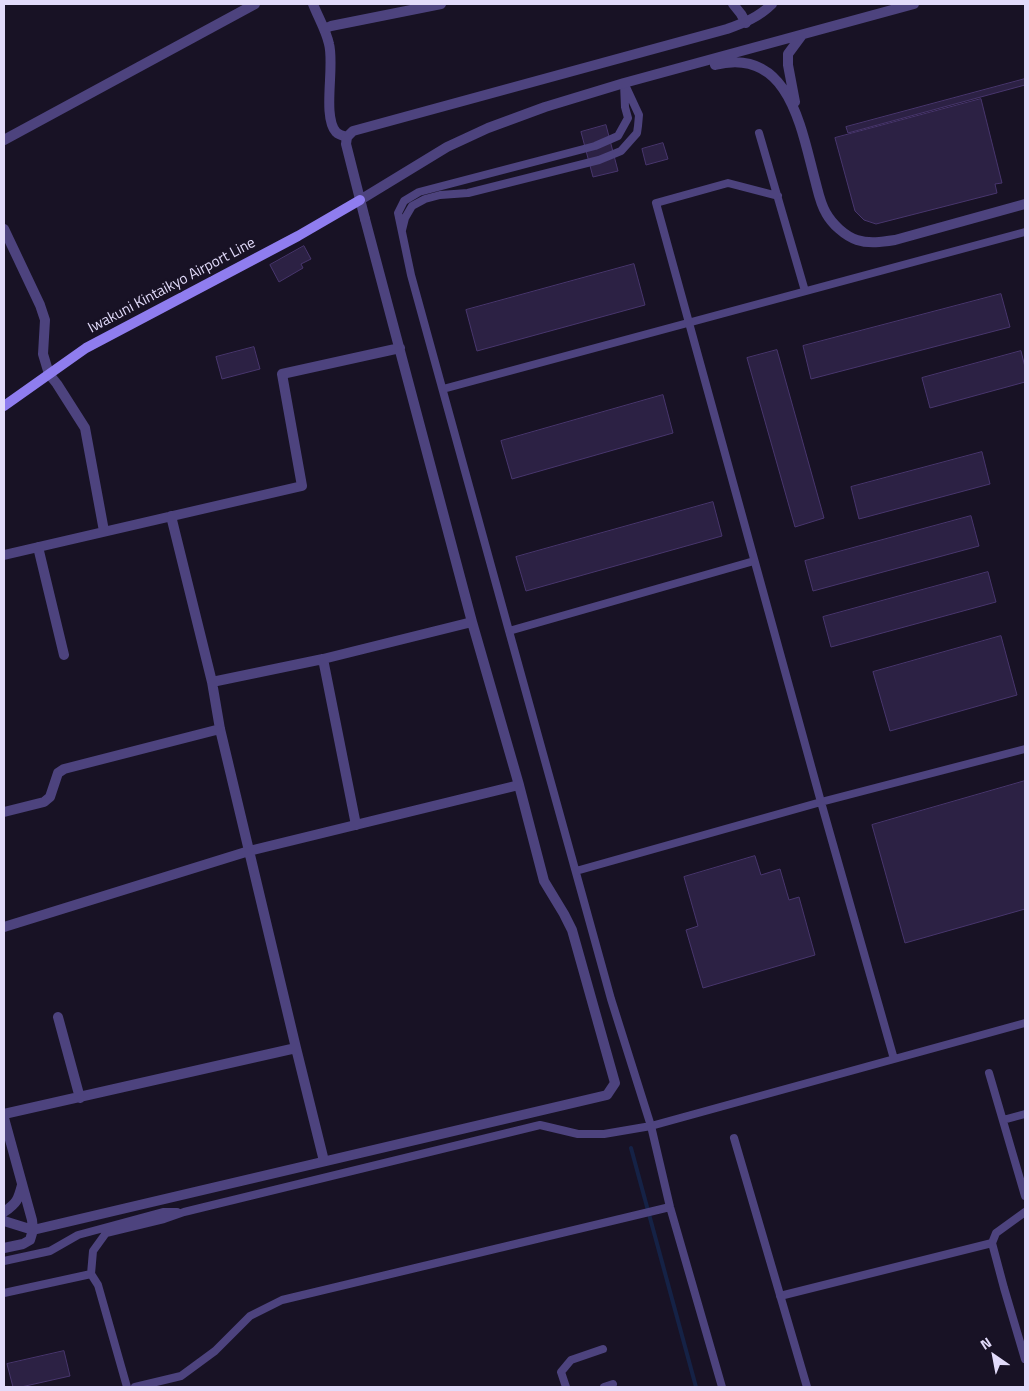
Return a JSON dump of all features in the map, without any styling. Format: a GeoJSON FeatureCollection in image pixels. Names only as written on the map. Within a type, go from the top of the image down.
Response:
{"type":"FeatureCollection","features":[{"type":"Feature","properties":{"kind":"main road","name":"Iwakuni Kintaikyo Airport Line"},"geometry":{"type":"LineString","coordinates":[[4,406],[86,348],[298,236],[360,200]]}},
{"type":"Feature","properties":{"kind":"street"},"geometry":{"type":"LineString","coordinates":[[4,140],[255,4]]}},
{"type":"Feature","properties":{"kind":"street"},"geometry":{"type":"LineString","coordinates":[[313,4],[330,44],[330,106],[332,124],[338,134],[347,137]]}},
{"type":"Feature","properties":{"kind":"street"},"geometry":{"type":"LineString","coordinates":[[324,29],[441,4]]}},
{"type":"Feature","properties":{"kind":"street"},"geometry":{"type":"LineString","coordinates":[[733,4],[746,23]]}},
{"type":"Feature","properties":{"kind":"street"},"geometry":{"type":"LineString","coordinates":[[4,1221],[33,1230],[607,1095],[615,1084],[572,930],[544,881],[519,784],[472,622],[365,219],[346,144],[347,137],[353,131],[746,23],[772,4]]}},
{"type":"Feature","properties":{"kind":"street"},"geometry":{"type":"LineString","coordinates":[[360,200],[447,147],[488,128],[545,107],[624,83],[914,4]]}},
{"type":"Feature","properties":{"kind":"street"},"geometry":{"type":"LineString","coordinates":[[798,121],[788,65],[788,54],[803,35]]}},
{"type":"Feature","properties":{"kind":"street"},"geometry":{"type":"LineString","coordinates":[[645,78],[672,76],[725,62],[744,62],[763,69],[787,93],[798,121],[826,213],[838,228],[856,240],[877,243],[895,240],[1025,204]]}},
{"type":"Feature","properties":{"kind":"street"},"geometry":{"type":"LineString","coordinates":[[4,229],[40,305],[45,320],[43,354],[49,374],[85,428],[104,531]]}},
{"type":"Feature","properties":{"kind":"street"},"geometry":{"type":"LineString","coordinates":[[4,555],[302,486],[282,374],[400,348]]}},
{"type":"Feature","properties":{"kind":"street"},"geometry":{"type":"LineString","coordinates":[[171,516],[212,682],[220,728],[324,1161]]}},
{"type":"Feature","properties":{"kind":"street"},"geometry":{"type":"LineString","coordinates":[[38,547],[64,655]]}},
{"type":"Feature","properties":{"kind":"street"},"geometry":{"type":"LineString","coordinates":[[212,682],[323,659],[472,622]]}},
{"type":"Feature","properties":{"kind":"street"},"geometry":{"type":"LineString","coordinates":[[323,659],[356,825]]}},
{"type":"Feature","properties":{"kind":"street"},"geometry":{"type":"LineString","coordinates":[[4,812],[44,802],[50,797],[58,773],[64,770],[220,728]]}},
{"type":"Feature","properties":{"kind":"street"},"geometry":{"type":"LineString","coordinates":[[4,927],[249,851],[519,784]]}},
{"type":"Feature","properties":{"kind":"street"},"geometry":{"type":"LineString","coordinates":[[58,1017],[80,1098]]}},
{"type":"Feature","properties":{"kind":"street"},"geometry":{"type":"LineString","coordinates":[[4,1114],[296,1048]]}},
{"type":"Feature","properties":{"kind":"street"},"geometry":{"type":"LineString","coordinates":[[4,1118],[33,1230],[30,1240],[23,1244],[4,1248]]}},
{"type":"Feature","properties":{"kind":"street"},"geometry":{"type":"LineString","coordinates":[[4,1212],[14,1205],[19,1198],[22,1184]]}},
{"type":"Feature","properties":{"kind":"lane"},"geometry":{"type":"LineString","coordinates":[[402,231],[405,218],[412,206],[425,199],[440,195],[478,191],[599,160],[621,151],[637,134],[639,115],[624,83]]}},
{"type":"Feature","properties":{"kind":"lane"},"geometry":{"type":"LineString","coordinates":[[624,83],[625,107],[628,118],[618,136],[595,146],[419,192],[404,201],[398,213],[411,275],[509,631],[611,999],[650,1126],[670,1207],[722,1387]]}},
{"type":"Feature","properties":{"kind":"lane"},"geometry":{"type":"LineString","coordinates":[[759,133],[805,291]]}},
{"type":"Feature","properties":{"kind":"lane"},"geometry":{"type":"LineString","coordinates":[[778,196],[728,183],[656,203],[820,802],[894,1059]]}},
{"type":"Feature","properties":{"kind":"lane"},"geometry":{"type":"LineString","coordinates":[[443,389],[1025,232]]}},
{"type":"Feature","properties":{"kind":"lane"},"geometry":{"type":"LineString","coordinates":[[509,631],[754,561]]}},
{"type":"Feature","properties":{"kind":"lane"},"geometry":{"type":"LineString","coordinates":[[576,871],[820,802],[1025,749]]}},
{"type":"Feature","properties":{"kind":"lane"},"geometry":{"type":"LineString","coordinates":[[127,1387],[98,1285],[91,1274],[93,1251],[106,1233],[164,1220],[184,1212],[540,1125],[578,1134],[604,1134],[650,1126],[1025,1023]]}},
{"type":"Feature","properties":{"kind":"lane"},"geometry":{"type":"LineString","coordinates":[[989,1073],[1025,1196]]}},
{"type":"Feature","properties":{"kind":"lane"},"geometry":{"type":"LineString","coordinates":[[1003,1120],[1025,1114]]}},
{"type":"Feature","properties":{"kind":"lane"},"geometry":{"type":"LineString","coordinates":[[734,1138],[807,1387]]}},
{"type":"Feature","properties":{"kind":"lane"},"geometry":{"type":"LineString","coordinates":[[134,1387],[181,1376],[216,1351],[250,1316],[282,1300],[670,1207]]}},
{"type":"Feature","properties":{"kind":"lane"},"geometry":{"type":"LineString","coordinates":[[4,1261],[50,1251],[78,1235],[106,1227],[163,1212],[184,1212]]}},
{"type":"Feature","properties":{"kind":"lane"},"geometry":{"type":"LineString","coordinates":[[1025,1212],[996,1233],[992,1243],[1025,1359]]}},
{"type":"Feature","properties":{"kind":"lane"},"geometry":{"type":"LineString","coordinates":[[780,1296],[992,1243]]}},
{"type":"Feature","properties":{"kind":"lane"},"geometry":{"type":"LineString","coordinates":[[4,1293],[91,1274]]}},
{"type":"Feature","properties":{"kind":"lane"},"geometry":{"type":"LineString","coordinates":[[566,1387],[561,1372],[571,1360],[603,1349]]}},
{"type":"Feature","properties":{"kind":"lane"},"geometry":{"type":"LineString","coordinates":[[604,1387],[613,1384]]}},
{"type":"Feature","properties":{"kind":"building"},"geometry":{"type":"Polygon","coordinates":[[[1025,79],[1025,85],[848,133],[846,127],[1025,79]]]}},
{"type":"Feature","properties":{"kind":"building"},"geometry":{"type":"Polygon","coordinates":[[[981,99],[1002,183],[995,184],[997,193],[876,224],[864,220],[855,211],[835,138],[981,99]]]}},
{"type":"Feature","properties":{"kind":"building"},"geometry":{"type":"Polygon","coordinates":[[[606,125],[618,171],[593,177],[581,132],[606,125]]]}},
{"type":"Feature","properties":{"kind":"building"},"geometry":{"type":"Polygon","coordinates":[[[663,143],[668,159],[646,165],[642,149],[663,143]]]}},
{"type":"Feature","properties":{"kind":"building"},"geometry":{"type":"Polygon","coordinates":[[[304,246],[311,259],[301,264],[303,268],[279,282],[270,265],[304,246]]]}},
{"type":"Feature","properties":{"kind":"building"},"geometry":{"type":"Polygon","coordinates":[[[634,264],[645,305],[477,351],[466,310],[634,264]]]}},
{"type":"Feature","properties":{"kind":"building"},"geometry":{"type":"Polygon","coordinates":[[[1001,294],[1010,327],[811,379],[803,346],[1001,294]]]}},
{"type":"Feature","properties":{"kind":"building"},"geometry":{"type":"Polygon","coordinates":[[[254,347],[260,369],[222,379],[216,357],[254,347]]]}},
{"type":"Feature","properties":{"kind":"building"},"geometry":{"type":"Polygon","coordinates":[[[777,350],[824,518],[795,527],[747,358],[777,350]]]}},
{"type":"Feature","properties":{"kind":"building"},"geometry":{"type":"Polygon","coordinates":[[[1021,351],[1025,367],[1025,382],[930,408],[922,378],[1021,351]]]}},
{"type":"Feature","properties":{"kind":"building"},"geometry":{"type":"Polygon","coordinates":[[[663,395],[673,433],[512,479],[501,441],[663,395]]]}},
{"type":"Feature","properties":{"kind":"building"},"geometry":{"type":"Polygon","coordinates":[[[982,452],[990,484],[859,519],[851,487],[982,452]]]}},
{"type":"Feature","properties":{"kind":"building"},"geometry":{"type":"Polygon","coordinates":[[[713,502],[722,536],[526,591],[516,557],[713,502]]]}},
{"type":"Feature","properties":{"kind":"building"},"geometry":{"type":"Polygon","coordinates":[[[971,516],[979,546],[813,591],[805,561],[971,516]]]}},
{"type":"Feature","properties":{"kind":"building"},"geometry":{"type":"Polygon","coordinates":[[[988,572],[996,602],[831,647],[823,617],[988,572]]]}},
{"type":"Feature","properties":{"kind":"building"},"geometry":{"type":"Polygon","coordinates":[[[1001,636],[1017,695],[890,731],[873,672],[1001,636]]]}},
{"type":"Feature","properties":{"kind":"building"},"geometry":{"type":"Polygon","coordinates":[[[1025,781],[1025,909],[905,943],[872,825],[1025,781]]]}},
{"type":"Feature","properties":{"kind":"building"},"geometry":{"type":"Polygon","coordinates":[[[755,856],[761,875],[780,869],[789,900],[799,897],[815,955],[703,988],[686,930],[698,926],[684,877],[755,856]]]}},
{"type":"Feature","properties":{"kind":"building"},"geometry":{"type":"Polygon","coordinates":[[[64,1351],[70,1376],[21,1387],[13,1387],[7,1364],[64,1351]]]}},
{"type":"Feature","properties":{"kind":"waterway"},"geometry":{"type":"LineString","coordinates":[[631,1148],[696,1387]]}}]}
